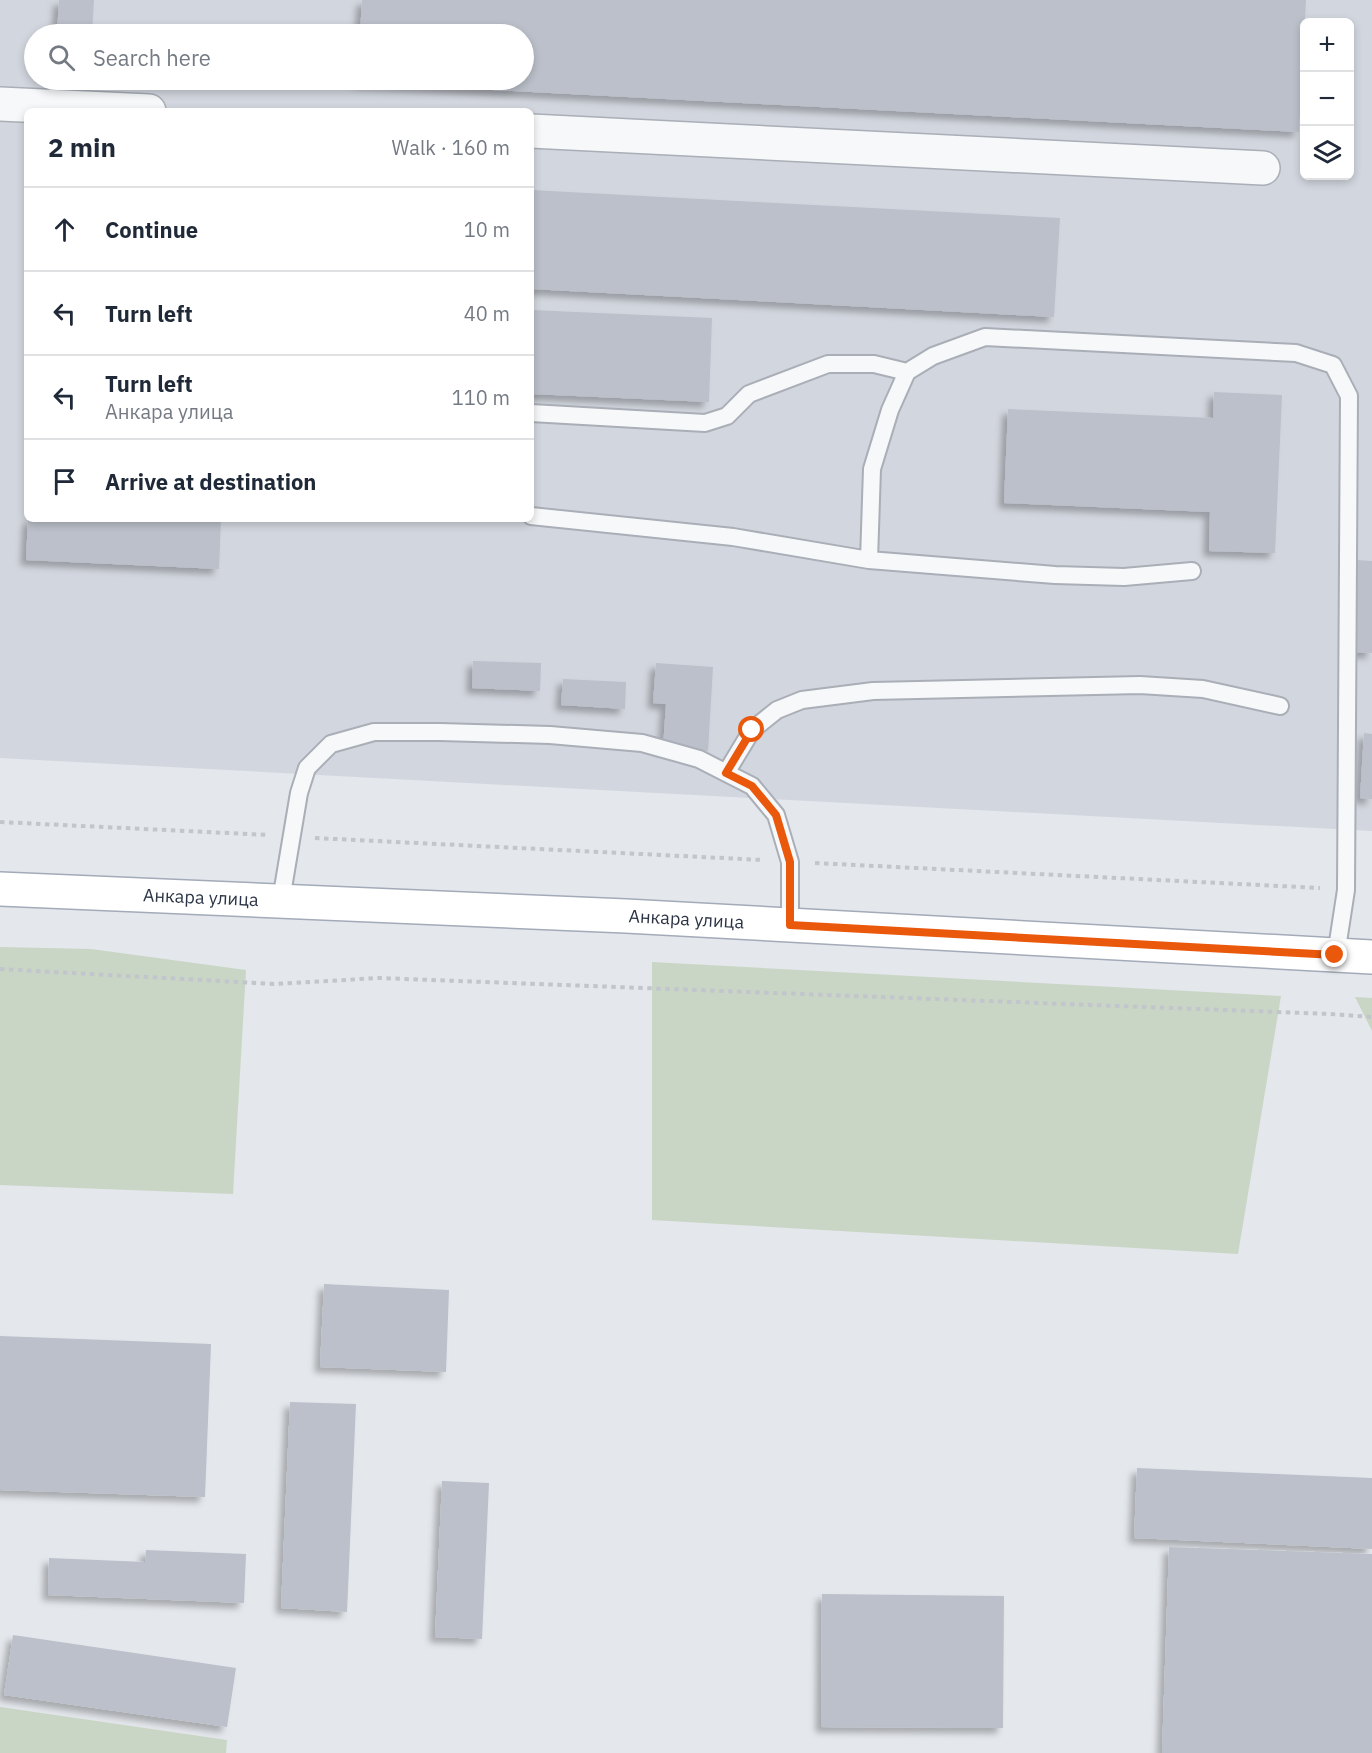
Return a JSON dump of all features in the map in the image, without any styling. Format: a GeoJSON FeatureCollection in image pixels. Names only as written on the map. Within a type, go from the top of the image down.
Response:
{"type":"FeatureCollection","features":[{"type":"Feature","properties":{"kind":"main road","name":"Анкара улица"},"geometry":{"type":"LineString","coordinates":[[0,889],[281,900],[790,925],[1372,957]]}},
{"type":"Feature","properties":{"kind":"street"},"geometry":{"type":"LineString","coordinates":[[0,104],[85,108]]}},
{"type":"Feature","properties":{"kind":"street"},"geometry":{"type":"LineString","coordinates":[[534,130],[1263,168]]}},
{"type":"Feature","properties":{"kind":"lane"},"geometry":{"type":"LineString","coordinates":[[869,560],[872,469],[890,410],[907,372],[933,356],[985,338],[1296,353],[1333,365],[1349,396],[1346,890],[1335,955]]}},
{"type":"Feature","properties":{"kind":"lane"},"geometry":{"type":"LineString","coordinates":[[534,413],[705,423],[727,416],[749,394],[828,364],[874,364],[907,372]]}},
{"type":"Feature","properties":{"kind":"lane"},"geometry":{"type":"LineString","coordinates":[[534,516],[733,537],[869,560],[1055,575],[1124,578],[1192,571]]}},
{"type":"Feature","properties":{"kind":"lane"},"geometry":{"type":"LineString","coordinates":[[726,773],[752,730],[777,710],[802,700],[873,691],[1140,685],[1203,690],[1280,706]]}},
{"type":"Feature","properties":{"kind":"lane"},"geometry":{"type":"LineString","coordinates":[[281,900],[299,793],[307,768],[331,744],[374,732],[550,735],[642,743],[699,759],[752,786],[776,815],[790,862],[790,925]]}},
{"type":"Feature","properties":{"kind":"path"},"geometry":{"type":"LineString","coordinates":[[0,822],[1346,890]]}},
{"type":"Feature","properties":{"kind":"path"},"geometry":{"type":"LineString","coordinates":[[0,969],[274,984],[379,978],[1372,1017]]}},
{"type":"Feature","properties":{"kind":"shaded area"},"geometry":{"type":"Polygon","coordinates":[[[0,0],[1372,0],[1372,831],[0,758],[0,0]]]}},
{"type":"Feature","properties":{"kind":"green space"},"geometry":{"type":"Polygon","coordinates":[[[0,947],[91,949],[246,970],[233,1194],[0,1185],[0,947]]]}},
{"type":"Feature","properties":{"kind":"green space"},"geometry":{"type":"Polygon","coordinates":[[[652,962],[1281,996],[1238,1254],[652,1220],[652,962]]]}},
{"type":"Feature","properties":{"kind":"green space"},"geometry":{"type":"Polygon","coordinates":[[[1355,997],[1372,998],[1372,1031],[1355,997]]]}},
{"type":"Feature","properties":{"kind":"green space"},"geometry":{"type":"Polygon","coordinates":[[[0,1707],[227,1740],[226,1753],[0,1753],[0,1707]]]}},
{"type":"Feature","properties":{"kind":"building"},"geometry":{"type":"Polygon","coordinates":[[[59,0],[94,0],[93,24],[58,24],[59,0]]]}},
{"type":"Feature","properties":{"kind":"building"},"geometry":{"type":"Polygon","coordinates":[[[362,0],[1306,0],[1305,18],[1300,18],[1299,132],[492,90],[534,90],[534,24],[361,24],[362,0]]]}},
{"type":"Feature","properties":{"kind":"building"},"geometry":{"type":"Polygon","coordinates":[[[534,190],[1060,218],[1054,317],[534,289],[534,190]]]}},
{"type":"Feature","properties":{"kind":"building"},"geometry":{"type":"Polygon","coordinates":[[[534,310],[712,318],[709,402],[534,394],[534,310]]]}},
{"type":"Feature","properties":{"kind":"building"},"geometry":{"type":"Polygon","coordinates":[[[1214,392],[1282,395],[1275,553],[1209,551],[1210,512],[1004,503],[1008,409],[1213,418],[1214,392]]]}},
{"type":"Feature","properties":{"kind":"building"},"geometry":{"type":"Polygon","coordinates":[[[28,522],[221,522],[219,569],[26,560],[28,522]]]}},
{"type":"Feature","properties":{"kind":"building"},"geometry":{"type":"Polygon","coordinates":[[[1356,560],[1372,561],[1372,653],[1352,652],[1356,560]]]}},
{"type":"Feature","properties":{"kind":"building"},"geometry":{"type":"Polygon","coordinates":[[[473,661],[541,663],[540,691],[472,688],[473,661]]]}},
{"type":"Feature","properties":{"kind":"building"},"geometry":{"type":"Polygon","coordinates":[[[656,663],[713,667],[708,751],[663,748],[666,704],[653,703],[656,663]]]}},
{"type":"Feature","properties":{"kind":"building"},"geometry":{"type":"Polygon","coordinates":[[[563,679],[626,682],[625,709],[561,705],[563,679]]]}},
{"type":"Feature","properties":{"kind":"building"},"geometry":{"type":"Polygon","coordinates":[[[1364,733],[1372,734],[1372,799],[1360,798],[1364,733]]]}},
{"type":"Feature","properties":{"kind":"building"},"geometry":{"type":"Polygon","coordinates":[[[324,1284],[449,1290],[446,1372],[320,1367],[324,1284]]]}},
{"type":"Feature","properties":{"kind":"building"},"geometry":{"type":"Polygon","coordinates":[[[0,1336],[211,1344],[205,1497],[0,1490],[0,1336]]]}},
{"type":"Feature","properties":{"kind":"building"},"geometry":{"type":"Polygon","coordinates":[[[290,1402],[356,1404],[347,1612],[281,1608],[290,1402]]]}},
{"type":"Feature","properties":{"kind":"building"},"geometry":{"type":"Polygon","coordinates":[[[1137,1468],[1372,1478],[1372,1549],[1134,1538],[1137,1468]]]}},
{"type":"Feature","properties":{"kind":"building"},"geometry":{"type":"Polygon","coordinates":[[[442,1481],[489,1483],[482,1639],[435,1637],[442,1481]]]}},
{"type":"Feature","properties":{"kind":"building"},"geometry":{"type":"Polygon","coordinates":[[[1169,1547],[1372,1554],[1372,1753],[1162,1753],[1169,1547]]]}},
{"type":"Feature","properties":{"kind":"building"},"geometry":{"type":"Polygon","coordinates":[[[146,1550],[246,1554],[244,1603],[48,1595],[49,1558],[145,1562],[146,1550]]]}},
{"type":"Feature","properties":{"kind":"building"},"geometry":{"type":"Polygon","coordinates":[[[822,1594],[1004,1596],[1003,1728],[821,1727],[822,1594]]]}},
{"type":"Feature","properties":{"kind":"building"},"geometry":{"type":"Polygon","coordinates":[[[13,1635],[236,1668],[227,1727],[4,1695],[13,1635]]]}},
{"type":"Feature","properties":{"kind":"route"},"geometry":{"type":"LineString","coordinates":[[752,730],[726,773],[752,786],[776,815],[790,862],[790,925],[1335,955]]}}]}
